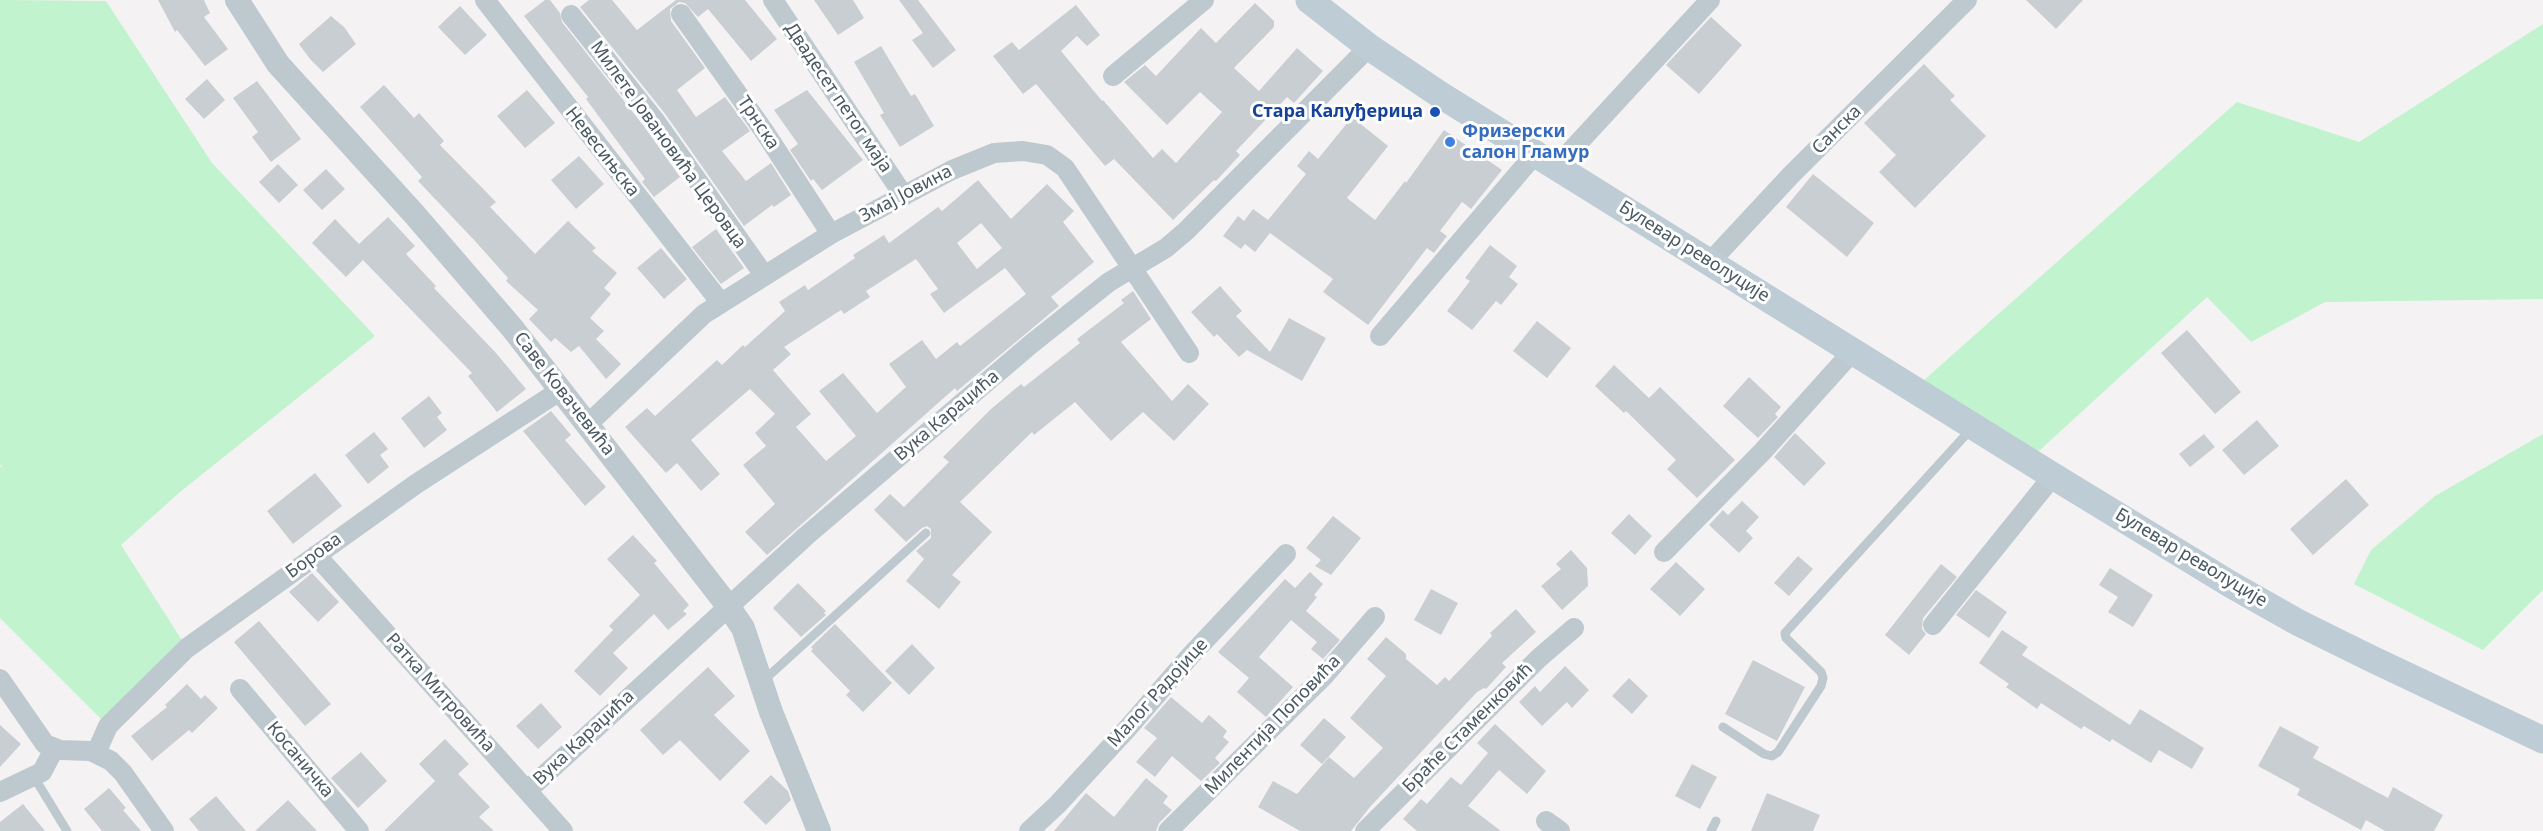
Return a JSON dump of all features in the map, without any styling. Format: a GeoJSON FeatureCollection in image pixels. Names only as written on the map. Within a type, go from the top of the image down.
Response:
{"type":"FeatureCollection","features":[{"type":"Feature","properties":{"kind":"main road","name":"Булевар револуције"},"geometry":{"type":"LineString","coordinates":[[1310,0],[1369,47],[2053,476],[2299,623],[2543,740]]}},
{"type":"Feature","properties":{"kind":"street","name":"Саве Ковачевића"},"geometry":{"type":"LineString","coordinates":[[237,0],[278,64],[415,215],[513,329],[728,606],[743,628],[795,773],[819,831]]}},
{"type":"Feature","properties":{"kind":"street","name":"Невесињска"},"geometry":{"type":"LineString","coordinates":[[484,0],[721,303]]}},
{"type":"Feature","properties":{"kind":"street","name":"Двадесет петог маја"},"geometry":{"type":"LineString","coordinates":[[773,0],[904,196]]}},
{"type":"Feature","properties":{"kind":"street"},"geometry":{"type":"LineString","coordinates":[[1113,76],[1204,0]]}},
{"type":"Feature","properties":{"kind":"street"},"geometry":{"type":"LineString","coordinates":[[1380,336],[1546,160],[1710,0]]}},
{"type":"Feature","properties":{"kind":"street","name":"Санска"},"geometry":{"type":"LineString","coordinates":[[1710,262],[1791,175],[1967,0]]}},
{"type":"Feature","properties":{"kind":"street","name":"Трнска"},"geometry":{"type":"LineString","coordinates":[[681,14],[764,132],[831,234]]}},
{"type":"Feature","properties":{"kind":"street","name":"Милете Јовановића Церовца"},"geometry":{"type":"LineString","coordinates":[[571,15],[656,122],[764,275]]}},
{"type":"Feature","properties":{"kind":"street","name":"Вука Караџића"},"geometry":{"type":"LineString","coordinates":[[528,790],[806,536],[1030,345],[1109,282],[1166,248],[1186,231],[1369,47]]}},
{"type":"Feature","properties":{"kind":"street","name":"Змај Јовина"},"geometry":{"type":"LineString","coordinates":[[588,424],[704,314],[831,234],[952,170],[994,153],[1023,151],[1047,155],[1065,168],[1189,353]]}},
{"type":"Feature","properties":{"kind":"street"},"geometry":{"type":"LineString","coordinates":[[1664,552],[1763,451],[1853,351]]}},
{"type":"Feature","properties":{"kind":"street","name":"Борова"},"geometry":{"type":"LineString","coordinates":[[96,753],[108,726],[187,648],[416,484],[561,390]]}},
{"type":"Feature","properties":{"kind":"street"},"geometry":{"type":"LineString","coordinates":[[1933,625],[2053,476]]}},
{"type":"Feature","properties":{"kind":"street","name":"Малог Радојице"},"geometry":{"type":"LineString","coordinates":[[1029,831],[1088,771],[1191,655],[1286,554]]}},
{"type":"Feature","properties":{"kind":"street","name":"Ратка Митровића"},"geometry":{"type":"LineString","coordinates":[[316,555],[563,831]]}},
{"type":"Feature","properties":{"kind":"street","name":"Милентија Поповића"},"geometry":{"type":"LineString","coordinates":[[1168,831],[1324,676],[1374,616]]}},
{"type":"Feature","properties":{"kind":"street","name":"Браће Стаменковић"},"geometry":{"type":"LineString","coordinates":[[1365,831],[1539,658],[1574,628]]}},
{"type":"Feature","properties":{"kind":"street"},"geometry":{"type":"LineString","coordinates":[[0,679],[35,733],[45,744],[54,749],[96,753],[111,761],[123,773],[164,831]]}},
{"type":"Feature","properties":{"kind":"street","name":"Косаничка"},"geometry":{"type":"LineString","coordinates":[[240,689],[359,831]]}},
{"type":"Feature","properties":{"kind":"street"},"geometry":{"type":"LineString","coordinates":[[0,792],[34,777],[46,766],[54,749]]}},
{"type":"Feature","properties":{"kind":"lane"},"geometry":{"type":"LineString","coordinates":[[1723,727],[1764,754],[1772,756],[1778,752],[1821,686],[1823,678],[1821,672],[1786,638],[1785,633],[1974,427]]}},
{"type":"Feature","properties":{"kind":"lane"},"geometry":{"type":"LineString","coordinates":[[762,682],[926,533]]}},
{"type":"Feature","properties":{"kind":"lane"},"geometry":{"type":"LineString","coordinates":[[34,777],[67,831]]}},
{"type":"Feature","properties":{"kind":"lane"},"geometry":{"type":"LineString","coordinates":[[1711,831],[1716,821]]}},
{"type":"Feature","properties":{"kind":"green space"},"geometry":{"type":"Polygon","coordinates":[[[0,0],[106,1],[212,163],[375,336],[180,492],[121,545],[187,648],[108,726],[0,618],[0,468],[3,464],[0,466],[0,0]]]}},
{"type":"Feature","properties":{"kind":"green space"},"geometry":{"type":"Polygon","coordinates":[[[2543,24],[2543,299],[2325,302],[2251,342],[2207,297],[2028,461],[1914,389],[2237,102],[2359,142],[2543,24]]]}},
{"type":"Feature","properties":{"kind":"green space"},"geometry":{"type":"Polygon","coordinates":[[[2543,434],[2543,590],[2483,650],[2354,584],[2371,550],[2435,496],[2543,434]]]}},
{"type":"Feature","properties":{"kind":"building"},"geometry":{"type":"Polygon","coordinates":[[[158,0],[204,0],[210,13],[204,17],[228,49],[205,66],[177,30],[175,32],[158,0]]]}},
{"type":"Feature","properties":{"kind":"building"},"geometry":{"type":"Polygon","coordinates":[[[545,0],[550,0],[560,13],[562,22],[646,129],[680,177],[654,197],[642,182],[645,179],[586,99],[588,97],[524,16],[545,0]]]}},
{"type":"Feature","properties":{"kind":"building"},"geometry":{"type":"Polygon","coordinates":[[[589,0],[612,0],[637,30],[676,0],[745,0],[777,39],[751,61],[708,9],[698,17],[685,3],[679,2],[670,9],[671,21],[705,68],[677,90],[696,117],[725,97],[750,131],[722,151],[746,181],[771,163],[791,195],[774,207],[772,205],[744,226],[666,115],[580,7],[589,0]]]}},
{"type":"Feature","properties":{"kind":"building"},"geometry":{"type":"Polygon","coordinates":[[[814,0],[853,0],[864,18],[838,35],[814,0]]]}},
{"type":"Feature","properties":{"kind":"building"},"geometry":{"type":"Polygon","coordinates":[[[899,0],[918,0],[956,50],[933,68],[912,40],[923,33],[899,0]]]}},
{"type":"Feature","properties":{"kind":"building"},"geometry":{"type":"Polygon","coordinates":[[[2026,0],[2083,0],[2056,29],[2026,0]]]}},
{"type":"Feature","properties":{"kind":"building"},"geometry":{"type":"Polygon","coordinates":[[[1255,3],[1274,21],[1274,27],[1234,68],[1259,91],[1297,48],[1323,71],[1294,103],[1287,97],[1236,151],[1240,155],[1216,181],[1214,180],[1173,220],[1114,159],[1105,166],[1036,84],[1023,94],[993,56],[1012,42],[1019,50],[1076,5],[1100,35],[1087,46],[1077,36],[1061,51],[1153,158],[1162,149],[1176,163],[1222,112],[1200,92],[1167,125],[1124,82],[1145,65],[1156,76],[1201,28],[1216,43],[1255,3]]]}},
{"type":"Feature","properties":{"kind":"building"},"geometry":{"type":"Polygon","coordinates":[[[460,6],[487,35],[465,55],[438,27],[460,6]]]}},
{"type":"Feature","properties":{"kind":"building"},"geometry":{"type":"Polygon","coordinates":[[[331,16],[344,27],[356,44],[323,72],[299,44],[331,16]]]}},
{"type":"Feature","properties":{"kind":"building"},"geometry":{"type":"Polygon","coordinates":[[[1711,17],[1742,45],[1699,94],[1666,65],[1711,17]]]}},
{"type":"Feature","properties":{"kind":"building"},"geometry":{"type":"Polygon","coordinates":[[[881,46],[911,96],[915,94],[934,126],[900,147],[880,115],[884,113],[854,62],[881,46]]]}},
{"type":"Feature","properties":{"kind":"building"},"geometry":{"type":"Polygon","coordinates":[[[1924,64],[1955,96],[1950,100],[1986,136],[1915,208],[1879,172],[1896,155],[1864,123],[1924,64]]]}},
{"type":"Feature","properties":{"kind":"building"},"geometry":{"type":"Polygon","coordinates":[[[207,79],[225,100],[204,119],[185,99],[207,79]]]}},
{"type":"Feature","properties":{"kind":"building"},"geometry":{"type":"Polygon","coordinates":[[[257,81],[301,139],[271,162],[252,137],[258,132],[233,98],[257,81]]]}},
{"type":"Feature","properties":{"kind":"building"},"geometry":{"type":"Polygon","coordinates":[[[384,85],[414,118],[419,113],[444,141],[440,145],[496,202],[490,207],[535,254],[568,221],[596,248],[592,251],[617,273],[604,288],[611,294],[590,318],[604,331],[596,339],[621,364],[606,379],[579,346],[571,352],[555,338],[551,342],[529,319],[538,310],[506,281],[508,278],[418,181],[422,177],[360,107],[384,85]]]}},
{"type":"Feature","properties":{"kind":"building"},"geometry":{"type":"Polygon","coordinates":[[[527,90],[555,123],[525,148],[497,116],[527,90]]]}},
{"type":"Feature","properties":{"kind":"building"},"geometry":{"type":"Polygon","coordinates":[[[807,90],[863,160],[822,190],[813,179],[811,181],[790,150],[798,144],[774,110],[807,90]]]}},
{"type":"Feature","properties":{"kind":"building"},"geometry":{"type":"Polygon","coordinates":[[[1352,117],[1388,146],[1347,198],[1375,220],[1405,181],[1406,183],[1444,130],[1502,170],[1471,209],[1462,202],[1440,231],[1447,236],[1434,253],[1427,248],[1368,325],[1323,292],[1333,279],[1270,233],[1255,252],[1245,244],[1241,249],[1223,236],[1238,216],[1244,221],[1253,209],[1268,220],[1306,174],[1297,166],[1309,151],[1318,159],[1352,117]]]}},
{"type":"Feature","properties":{"kind":"building"},"geometry":{"type":"Polygon","coordinates":[[[579,156],[604,184],[576,209],[551,180],[579,156]]]}},
{"type":"Feature","properties":{"kind":"building"},"geometry":{"type":"Polygon","coordinates":[[[278,164],[298,185],[279,203],[259,182],[278,164]]]}},
{"type":"Feature","properties":{"kind":"building"},"geometry":{"type":"Polygon","coordinates":[[[326,169],[345,189],[322,210],[303,190],[326,169]]]}},
{"type":"Feature","properties":{"kind":"building"},"geometry":{"type":"Polygon","coordinates":[[[1813,174],[1874,223],[1847,257],[1786,207],[1813,174]]]}},
{"type":"Feature","properties":{"kind":"building"},"geometry":{"type":"Polygon","coordinates":[[[978,180],[1011,219],[1047,184],[1074,211],[1063,222],[1094,262],[1051,297],[1059,306],[957,391],[955,388],[767,555],[745,532],[775,504],[743,465],[766,446],[755,433],[775,414],[750,389],[691,440],[720,474],[701,491],[677,463],[666,473],[625,427],[647,408],[655,416],[717,360],[722,365],[743,345],[745,347],[785,311],[779,302],[805,285],[808,290],[855,258],[853,255],[884,235],[889,243],[938,207],[942,211],[978,180]],[[981,223],[957,243],[977,269],[1002,248],[981,223]],[[916,259],[866,291],[870,297],[844,314],[841,310],[784,347],[791,354],[773,370],[811,414],[796,427],[826,461],[856,436],[819,391],[843,373],[877,413],[906,387],[889,364],[922,340],[936,359],[957,342],[960,346],[1026,294],[1005,268],[944,313],[930,294],[938,289],[916,259]]]}},
{"type":"Feature","properties":{"kind":"building"},"geometry":{"type":"Polygon","coordinates":[[[388,217],[415,246],[406,254],[526,389],[497,412],[468,376],[472,373],[363,260],[346,277],[312,243],[335,219],[359,244],[388,217]]]}},
{"type":"Feature","properties":{"kind":"building"},"geometry":{"type":"Polygon","coordinates":[[[716,229],[744,268],[721,284],[692,247],[716,229]]]}},
{"type":"Feature","properties":{"kind":"building"},"geometry":{"type":"Polygon","coordinates":[[[1490,245],[1517,266],[1509,277],[1518,284],[1501,305],[1496,301],[1472,330],[1447,311],[1470,281],[1465,278],[1490,245]]]}},
{"type":"Feature","properties":{"kind":"building"},"geometry":{"type":"Polygon","coordinates":[[[661,248],[687,279],[664,299],[637,268],[661,248]]]}},
{"type":"Feature","properties":{"kind":"building"},"geometry":{"type":"Polygon","coordinates":[[[1220,286],[1242,311],[1236,316],[1270,352],[1289,318],[1326,338],[1302,381],[1247,350],[1239,357],[1217,334],[1214,337],[1191,312],[1220,286]]]}},
{"type":"Feature","properties":{"kind":"building"},"geometry":{"type":"Polygon","coordinates":[[[1133,291],[1151,319],[1121,342],[1172,401],[1188,384],[1209,404],[1174,441],[1143,412],[1111,441],[1075,402],[1034,435],[1032,432],[960,502],[992,532],[952,575],[961,582],[939,609],[906,581],[924,559],[916,551],[931,538],[931,529],[927,526],[922,528],[906,542],[874,510],[890,494],[904,507],[949,462],[943,457],[991,409],[1021,384],[1024,387],[1080,343],[1077,339],[1124,303],[1121,300],[1133,291]]]}},
{"type":"Feature","properties":{"kind":"building"},"geometry":{"type":"Polygon","coordinates":[[[1537,321],[1571,348],[1547,378],[1513,351],[1537,321]]]}},
{"type":"Feature","properties":{"kind":"building"},"geometry":{"type":"Polygon","coordinates":[[[2187,330],[2241,392],[2215,414],[2161,353],[2187,330]]]}},
{"type":"Feature","properties":{"kind":"building"},"geometry":{"type":"Polygon","coordinates":[[[1614,365],[1649,398],[1660,387],[1735,460],[1697,498],[1667,469],[1676,460],[1626,411],[1624,413],[1595,386],[1614,365]]]}},
{"type":"Feature","properties":{"kind":"building"},"geometry":{"type":"Polygon","coordinates":[[[1749,377],[1781,407],[1775,414],[1778,417],[1758,438],[1723,406],[1749,377]]]}},
{"type":"Feature","properties":{"kind":"building"},"geometry":{"type":"Polygon","coordinates":[[[429,396],[442,413],[437,417],[447,430],[424,448],[401,418],[429,396]]]}},
{"type":"Feature","properties":{"kind":"building"},"geometry":{"type":"Polygon","coordinates":[[[551,411],[571,435],[565,440],[606,487],[585,506],[523,431],[551,411]]]}},
{"type":"Feature","properties":{"kind":"building"},"geometry":{"type":"Polygon","coordinates":[[[2257,420],[2279,446],[2244,475],[2222,450],[2257,420]]]}},
{"type":"Feature","properties":{"kind":"building"},"geometry":{"type":"Polygon","coordinates":[[[374,432],[388,449],[380,455],[389,467],[368,484],[345,455],[374,432]]]}},
{"type":"Feature","properties":{"kind":"building"},"geometry":{"type":"Polygon","coordinates":[[[1795,433],[1826,463],[1804,486],[1774,457],[1795,433]]]}},
{"type":"Feature","properties":{"kind":"building"},"geometry":{"type":"Polygon","coordinates":[[[2204,434],[2215,447],[2190,467],[2179,454],[2204,434]]]}},
{"type":"Feature","properties":{"kind":"building"},"geometry":{"type":"Polygon","coordinates":[[[315,473],[342,506],[293,544],[267,511],[315,473]]]}},
{"type":"Feature","properties":{"kind":"building"},"geometry":{"type":"Polygon","coordinates":[[[2346,479],[2369,505],[2313,555],[2290,529],[2346,479]]]}},
{"type":"Feature","properties":{"kind":"building"},"geometry":{"type":"Polygon","coordinates":[[[1742,501],[1759,517],[1746,531],[1753,538],[1739,553],[1709,525],[1723,510],[1728,515],[1742,501]]]}},
{"type":"Feature","properties":{"kind":"building"},"geometry":{"type":"Polygon","coordinates":[[[1629,514],[1652,536],[1635,555],[1611,533],[1629,514]]]}},
{"type":"Feature","properties":{"kind":"building"},"geometry":{"type":"Polygon","coordinates":[[[1333,516],[1361,538],[1331,575],[1315,566],[1321,560],[1306,548],[1333,516]]]}},
{"type":"Feature","properties":{"kind":"building"},"geometry":{"type":"Polygon","coordinates":[[[633,535],[657,561],[654,563],[689,605],[683,611],[687,614],[668,630],[654,614],[613,653],[628,668],[600,696],[574,671],[613,630],[609,626],[640,595],[607,559],[633,535]]]}},
{"type":"Feature","properties":{"kind":"building"},"geometry":{"type":"Polygon","coordinates":[[[1571,550],[1587,568],[1588,586],[1562,610],[1541,586],[1561,569],[1556,564],[1571,550]]]}},
{"type":"Feature","properties":{"kind":"building"},"geometry":{"type":"Polygon","coordinates":[[[1798,556],[1813,569],[1789,596],[1774,583],[1798,556]]]}},
{"type":"Feature","properties":{"kind":"building"},"geometry":{"type":"Polygon","coordinates":[[[1676,562],[1705,589],[1680,616],[1650,589],[1676,562]]]}},
{"type":"Feature","properties":{"kind":"building"},"geometry":{"type":"Polygon","coordinates":[[[1941,564],[1957,577],[1923,618],[1922,629],[1926,634],[1909,655],[1885,635],[1941,564]]]}},
{"type":"Feature","properties":{"kind":"building"},"geometry":{"type":"Polygon","coordinates":[[[2110,568],[2153,595],[2133,627],[2108,612],[2118,597],[2099,585],[2110,568]]]}},
{"type":"Feature","properties":{"kind":"building"},"geometry":{"type":"Polygon","coordinates":[[[1310,572],[1323,584],[1314,595],[1317,597],[1306,611],[1340,640],[1323,659],[1311,649],[1317,642],[1291,620],[1259,657],[1293,687],[1266,717],[1237,692],[1249,678],[1218,652],[1285,579],[1295,588],[1310,572]]]}},
{"type":"Feature","properties":{"kind":"building"},"geometry":{"type":"Polygon","coordinates":[[[312,573],[339,602],[318,622],[289,592],[312,573]]]}},
{"type":"Feature","properties":{"kind":"building"},"geometry":{"type":"Polygon","coordinates":[[[798,583],[826,611],[824,613],[826,615],[801,637],[773,608],[798,583]]]}},
{"type":"Feature","properties":{"kind":"building"},"geometry":{"type":"Polygon","coordinates":[[[1431,589],[1458,603],[1441,635],[1414,620],[1431,589]]]}},
{"type":"Feature","properties":{"kind":"building"},"geometry":{"type":"Polygon","coordinates":[[[1976,590],[2007,612],[1989,638],[1956,615],[1976,590]]]}},
{"type":"Feature","properties":{"kind":"building"},"geometry":{"type":"Polygon","coordinates":[[[1516,609],[1536,632],[1502,663],[1506,667],[1486,689],[1477,692],[1370,807],[1351,831],[1300,831],[1258,807],[1273,781],[1297,794],[1329,757],[1354,778],[1383,748],[1350,718],[1386,676],[1367,659],[1386,637],[1406,654],[1406,659],[1437,685],[1445,677],[1449,681],[1492,636],[1490,633],[1516,609]]]}},
{"type":"Feature","properties":{"kind":"building"},"geometry":{"type":"Polygon","coordinates":[[[259,621],[331,704],[305,726],[234,642],[259,621]]]}},
{"type":"Feature","properties":{"kind":"building"},"geometry":{"type":"Polygon","coordinates":[[[835,624],[892,683],[863,712],[846,695],[850,691],[811,651],[813,649],[811,647],[835,624]]]}},
{"type":"Feature","properties":{"kind":"building"},"geometry":{"type":"Polygon","coordinates":[[[2002,630],[2028,647],[2022,655],[2130,725],[2140,709],[2204,748],[2192,769],[2159,750],[2151,763],[2112,739],[2110,742],[2084,726],[2081,729],[2041,703],[2037,709],[2006,687],[2009,684],[1979,663],[2002,630]]]}},
{"type":"Feature","properties":{"kind":"building"},"geometry":{"type":"Polygon","coordinates":[[[912,644],[935,668],[909,695],[885,671],[912,644]]]}},
{"type":"Feature","properties":{"kind":"building"},"geometry":{"type":"Polygon","coordinates":[[[1753,660],[1805,687],[1777,741],[1725,714],[1753,660]]]}},
{"type":"Feature","properties":{"kind":"building"},"geometry":{"type":"Polygon","coordinates":[[[1565,666],[1589,690],[1572,708],[1567,702],[1542,726],[1519,702],[1535,686],[1540,692],[1565,666]]]}},
{"type":"Feature","properties":{"kind":"building"},"geometry":{"type":"Polygon","coordinates":[[[708,667],[735,696],[714,715],[750,751],[720,781],[680,740],[663,755],[640,730],[708,667]]]}},
{"type":"Feature","properties":{"kind":"building"},"geometry":{"type":"Polygon","coordinates":[[[1629,678],[1648,696],[1632,714],[1612,696],[1629,678]]]}},
{"type":"Feature","properties":{"kind":"building"},"geometry":{"type":"Polygon","coordinates":[[[187,684],[201,699],[205,695],[218,708],[192,733],[189,730],[152,761],[131,736],[167,707],[165,705],[187,684]]]}},
{"type":"Feature","properties":{"kind":"building"},"geometry":{"type":"Polygon","coordinates":[[[1171,697],[1202,723],[1209,715],[1227,731],[1223,737],[1229,742],[1215,758],[1220,763],[1201,781],[1172,756],[1155,777],[1136,762],[1157,738],[1144,728],[1171,697]]]}},
{"type":"Feature","properties":{"kind":"building"},"geometry":{"type":"Polygon","coordinates":[[[541,703],[562,727],[538,749],[516,726],[541,703]]]}},
{"type":"Feature","properties":{"kind":"building"},"geometry":{"type":"Polygon","coordinates":[[[1324,718],[1346,737],[1322,764],[1300,745],[1324,718]]]}},
{"type":"Feature","properties":{"kind":"building"},"geometry":{"type":"Polygon","coordinates":[[[1495,724],[1546,771],[1527,794],[1499,770],[1468,806],[1501,831],[1417,831],[1403,819],[1421,799],[1427,804],[1451,777],[1461,785],[1488,753],[1477,743],[1495,724]]]}},
{"type":"Feature","properties":{"kind":"building"},"geometry":{"type":"Polygon","coordinates":[[[0,725],[21,744],[0,767],[0,725]]]}},
{"type":"Feature","properties":{"kind":"building"},"geometry":{"type":"Polygon","coordinates":[[[2280,726],[2319,747],[2313,758],[2388,798],[2393,787],[2443,815],[2434,831],[2385,831],[2366,820],[2361,830],[2297,795],[2300,789],[2258,766],[2280,726]]]}},
{"type":"Feature","properties":{"kind":"building"},"geometry":{"type":"Polygon","coordinates":[[[445,739],[469,764],[458,774],[490,807],[479,817],[494,831],[384,831],[435,781],[419,764],[445,739]]]}},
{"type":"Feature","properties":{"kind":"building"},"geometry":{"type":"Polygon","coordinates":[[[361,752],[387,781],[358,808],[331,778],[361,752]]]}},
{"type":"Feature","properties":{"kind":"building"},"geometry":{"type":"Polygon","coordinates":[[[1692,764],[1717,777],[1700,809],[1675,796],[1692,764]]]}},
{"type":"Feature","properties":{"kind":"building"},"geometry":{"type":"Polygon","coordinates":[[[771,775],[788,791],[791,800],[766,825],[743,802],[771,775]]]}},
{"type":"Feature","properties":{"kind":"building"},"geometry":{"type":"Polygon","coordinates":[[[1146,778],[1168,796],[1163,803],[1172,810],[1159,823],[1156,831],[1054,831],[1086,793],[1114,817],[1146,778]]]}},
{"type":"Feature","properties":{"kind":"building"},"geometry":{"type":"Polygon","coordinates":[[[109,788],[126,808],[123,810],[141,831],[102,831],[84,809],[109,788]]]}},
{"type":"Feature","properties":{"kind":"building"},"geometry":{"type":"Polygon","coordinates":[[[1767,793],[1820,815],[1813,831],[1751,831],[1767,793]]]}},
{"type":"Feature","properties":{"kind":"building"},"geometry":{"type":"Polygon","coordinates":[[[216,796],[246,831],[199,831],[189,819],[216,796]]]}},
{"type":"Feature","properties":{"kind":"building"},"geometry":{"type":"Polygon","coordinates":[[[288,800],[317,831],[255,831],[288,800]]]}},
{"type":"Feature","properties":{"kind":"building"},"geometry":{"type":"Polygon","coordinates":[[[23,804],[45,831],[0,831],[0,822],[23,804]]]}},
{"type":"Feature","properties":{"kind":"place","name":"Стара Калуђерица"},"geometry":{"type":"Point","coordinates":[1435,112]}},
{"type":"Feature","properties":{"kind":"place","name":"Фризерски салон Гламур"},"geometry":{"type":"Point","coordinates":[1450,142]}}]}
